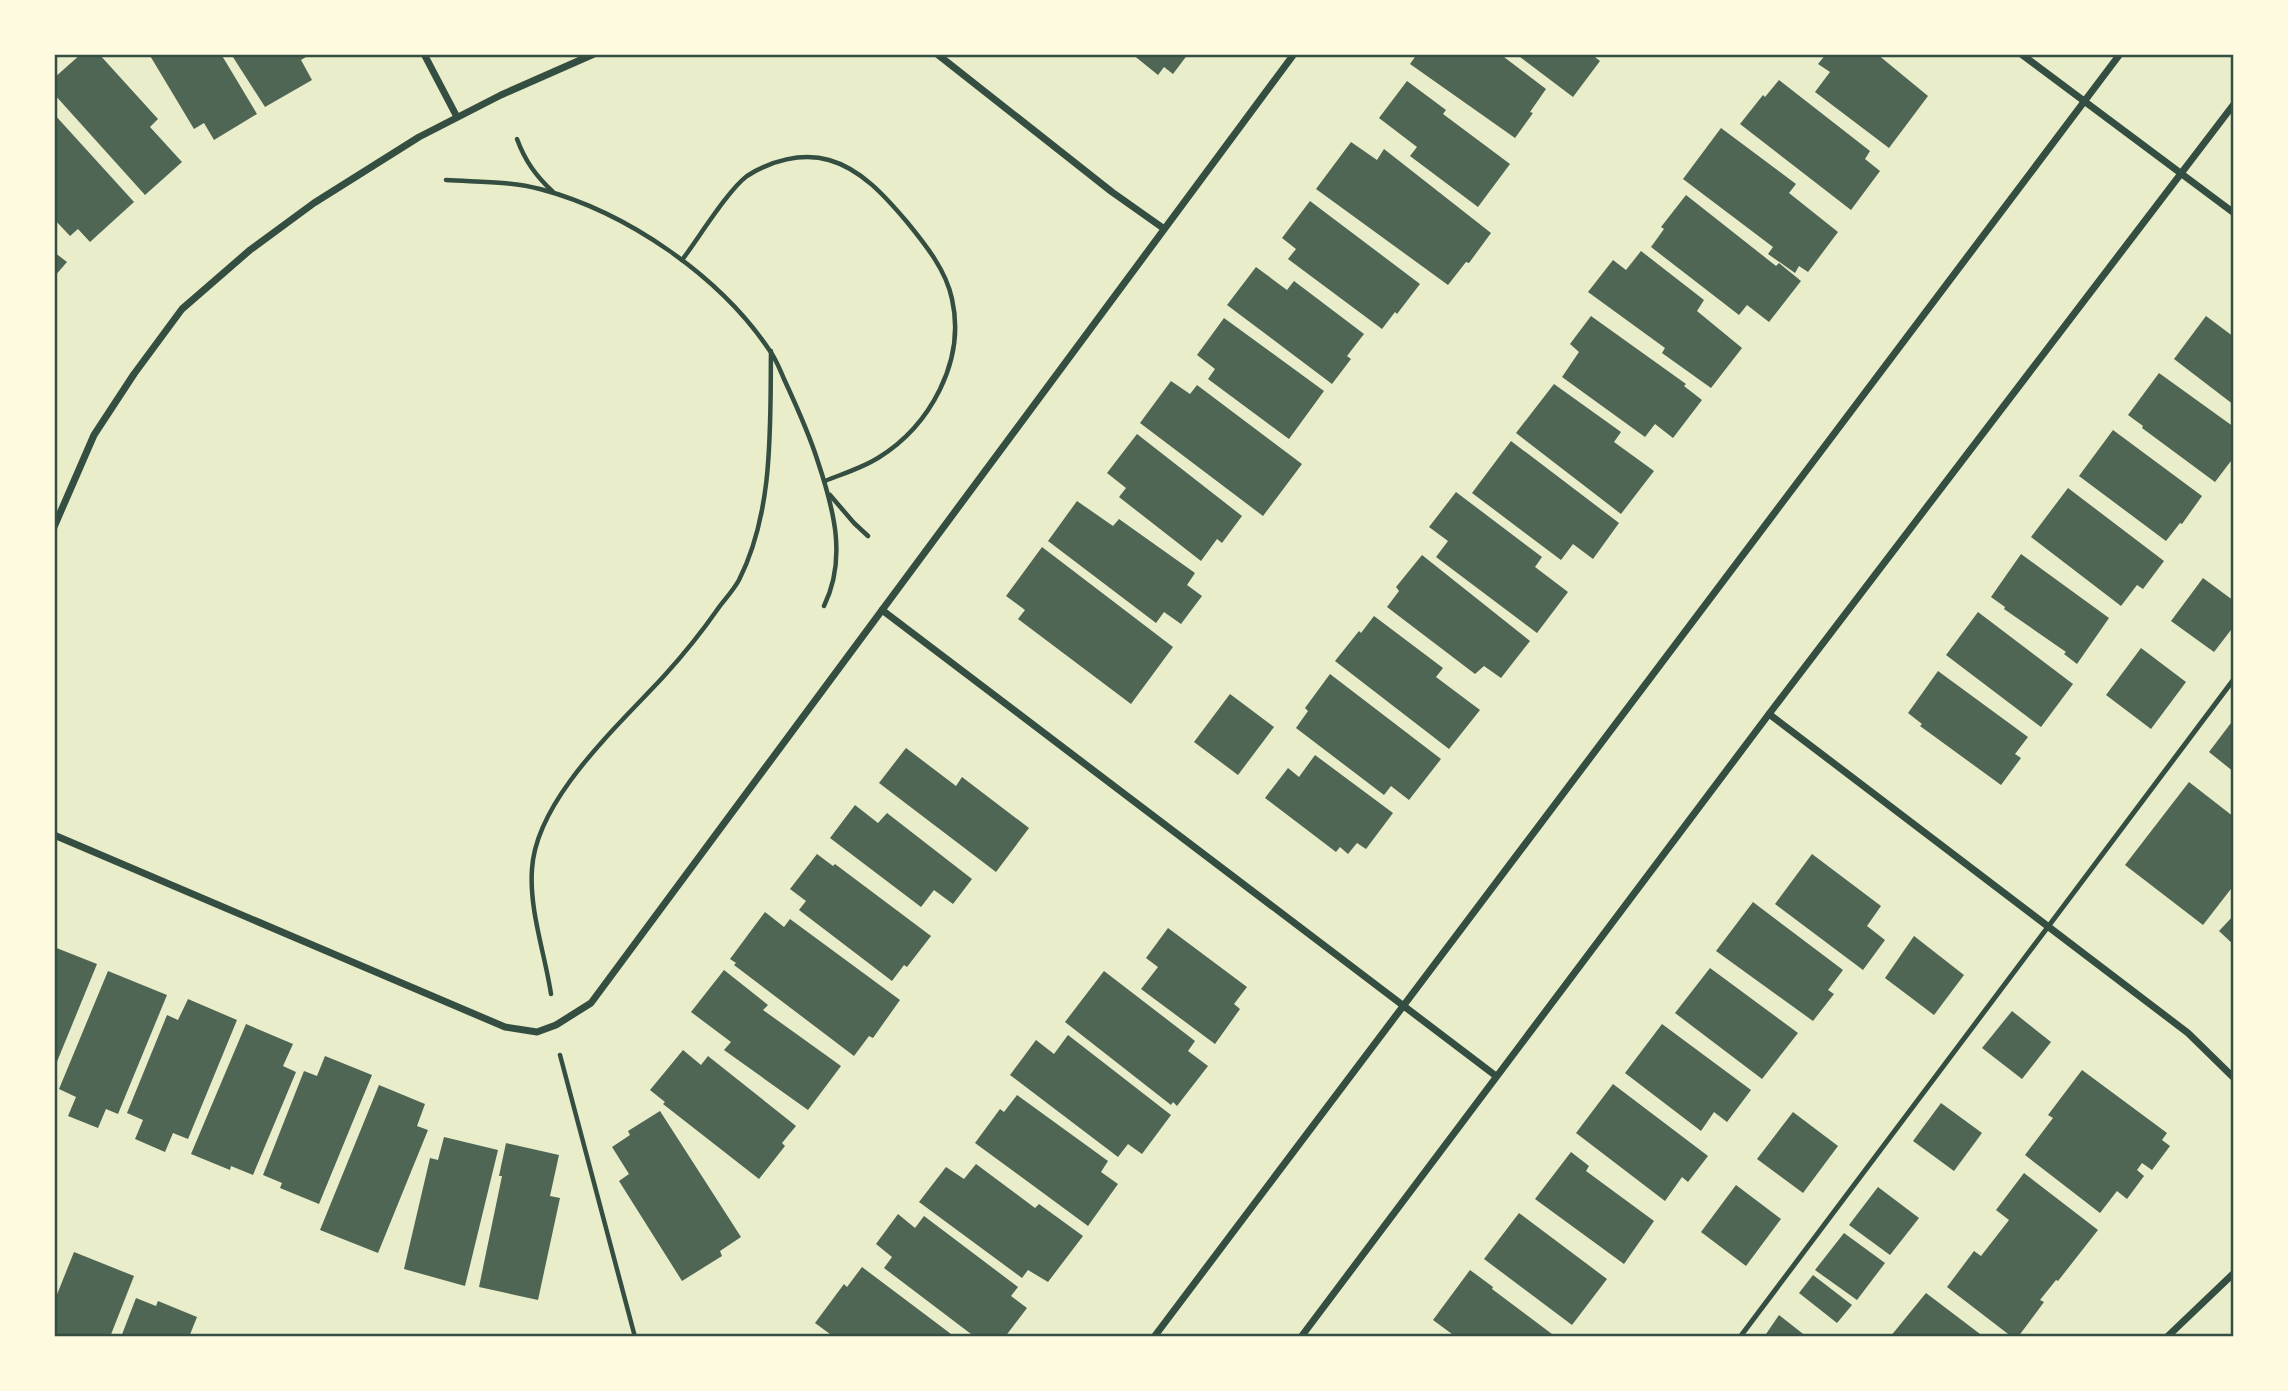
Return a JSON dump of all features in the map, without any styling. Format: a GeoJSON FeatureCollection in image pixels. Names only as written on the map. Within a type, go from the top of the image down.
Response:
{"type":"FeatureCollection","features":[{"type":"Feature","properties":{"kind":"street"},"geometry":{"type":"LineString","coordinates":[[424,54],[457,117]]}},
{"type":"Feature","properties":{"kind":"street"},"geometry":{"type":"LineString","coordinates":[[54,527],[94,435],[134,374],[182,309],[250,250],[314,203],[419,137],[501,95],[594,54]]}},
{"type":"Feature","properties":{"kind":"street"},"geometry":{"type":"LineString","coordinates":[[937,54],[1112,192],[1163,228]]}},
{"type":"Feature","properties":{"kind":"street"},"geometry":{"type":"LineString","coordinates":[[54,835],[505,1027],[537,1032],[556,1025],[591,1003],[1294,54]]}},
{"type":"Feature","properties":{"kind":"street"},"geometry":{"type":"LineString","coordinates":[[2021,54],[2234,213]]}},
{"type":"Feature","properties":{"kind":"street"},"geometry":{"type":"LineString","coordinates":[[1154,1337],[2120,54]]}},
{"type":"Feature","properties":{"kind":"street"},"geometry":{"type":"LineString","coordinates":[[1301,1337],[1769,714],[2234,104]]}},
{"type":"Feature","properties":{"kind":"street"},"geometry":{"type":"LineString","coordinates":[[882,610],[1496,1076]]}},
{"type":"Feature","properties":{"kind":"street"},"geometry":{"type":"LineString","coordinates":[[1769,714],[2188,1033],[2234,1077]]}},
{"type":"Feature","properties":{"kind":"street"},"geometry":{"type":"LineString","coordinates":[[2167,1337],[2234,1273]]}},
{"type":"Feature","properties":{"kind":"lane"},"geometry":{"type":"LineString","coordinates":[[1740,1337],[2234,679]]}},
{"type":"Feature","properties":{"kind":"path"},"geometry":{"type":"LineString","coordinates":[[517,139],[523,158],[556,195]]}},
{"type":"Feature","properties":{"kind":"path"},"geometry":{"type":"LineString","coordinates":[[682,260],[734,188],[747,176],[771,164],[801,156],[825,158],[846,166],[867,181],[896,209],[939,267],[952,299],[954,335],[949,367],[938,395],[918,426],[899,443],[877,459],[824,481]]}},
{"type":"Feature","properties":{"kind":"path"},"geometry":{"type":"LineString","coordinates":[[446,180],[540,189],[592,208],[645,236],[682,260],[731,302],[771,351],[805,423],[824,481],[835,526],[837,556],[836,578],[824,606]]}},
{"type":"Feature","properties":{"kind":"path"},"geometry":{"type":"LineString","coordinates":[[545,957],[538,936],[531,868],[541,831],[556,801],[582,765],[701,632],[738,581],[753,544],[763,503],[769,441],[771,351]]}},
{"type":"Feature","properties":{"kind":"path"},"geometry":{"type":"LineString","coordinates":[[827,491],[853,523],[868,536]]}},
{"type":"Feature","properties":{"kind":"path"},"geometry":{"type":"LineString","coordinates":[[562,1068],[571,1091],[635,1337]]}},
{"type":"Feature","properties":{"kind":"building"},"geometry":{"type":"Polygon","coordinates":[[[81,54],[99,54],[158,119],[150,127],[182,162],[145,195],[54,94],[54,78],[81,54]]]}},
{"type":"Feature","properties":{"kind":"building"},"geometry":{"type":"Polygon","coordinates":[[[149,54],[221,54],[257,114],[214,140],[204,123],[194,129],[149,54]]]}},
{"type":"Feature","properties":{"kind":"building"},"geometry":{"type":"Polygon","coordinates":[[[231,54],[311,54],[301,60],[312,80],[265,107],[231,54]]]}},
{"type":"Feature","properties":{"kind":"building"},"geometry":{"type":"Polygon","coordinates":[[[1132,54],[1188,54],[1173,74],[1164,67],[1158,75],[1132,54]]]}},
{"type":"Feature","properties":{"kind":"building"},"geometry":{"type":"Polygon","coordinates":[[[1417,54],[1500,54],[1546,89],[1515,138],[1410,64],[1417,54]]]}},
{"type":"Feature","properties":{"kind":"building"},"geometry":{"type":"Polygon","coordinates":[[[1516,54],[1591,54],[1600,61],[1573,97],[1516,54]]]}},
{"type":"Feature","properties":{"kind":"building"},"geometry":{"type":"Polygon","coordinates":[[[1826,54],[1877,54],[1928,96],[1889,148],[1815,92],[1830,72],[1818,64],[1826,54]]]}},
{"type":"Feature","properties":{"kind":"building"},"geometry":{"type":"Polygon","coordinates":[[[1779,80],[1870,151],[1865,159],[1880,171],[1851,210],[1740,124],[1779,80]]]}},
{"type":"Feature","properties":{"kind":"building"},"geometry":{"type":"Polygon","coordinates":[[[1407,81],[1446,110],[1443,114],[1510,164],[1478,207],[1410,156],[1417,147],[1379,118],[1407,81]]]}},
{"type":"Feature","properties":{"kind":"building"},"geometry":{"type":"Polygon","coordinates":[[[54,114],[134,202],[90,242],[78,229],[70,236],[54,219],[54,114]]]}},
{"type":"Feature","properties":{"kind":"building"},"geometry":{"type":"Polygon","coordinates":[[[1721,128],[1796,184],[1789,193],[1838,232],[1808,272],[1799,266],[1795,273],[1768,254],[1773,247],[1683,179],[1721,128]]]}},
{"type":"Feature","properties":{"kind":"building"},"geometry":{"type":"Polygon","coordinates":[[[1351,142],[1377,160],[1384,149],[1491,233],[1469,263],[1466,262],[1448,285],[1316,189],[1351,142]]]}},
{"type":"Feature","properties":{"kind":"building"},"geometry":{"type":"Polygon","coordinates":[[[1686,195],[1776,266],[1779,263],[1801,281],[1769,322],[1747,305],[1739,315],[1651,247],[1664,229],[1661,227],[1686,195]]]}},
{"type":"Feature","properties":{"kind":"building"},"geometry":{"type":"Polygon","coordinates":[[[1310,201],[1420,284],[1382,329],[1288,259],[1296,249],[1282,238],[1310,201]]]}},
{"type":"Feature","properties":{"kind":"building"},"geometry":{"type":"Polygon","coordinates":[[[1641,251],[1704,300],[1697,311],[1742,348],[1711,388],[1662,353],[1665,348],[1588,292],[1613,260],[1626,270],[1641,251]]]}},
{"type":"Feature","properties":{"kind":"building"},"geometry":{"type":"Polygon","coordinates":[[[54,252],[67,262],[54,277],[54,252]]]}},
{"type":"Feature","properties":{"kind":"building"},"geometry":{"type":"Polygon","coordinates":[[[1256,267],[1287,290],[1294,281],[1364,334],[1347,356],[1351,359],[1332,384],[1227,305],[1256,267]]]}},
{"type":"Feature","properties":{"kind":"building"},"geometry":{"type":"Polygon","coordinates":[[[1591,316],[1686,384],[1684,386],[1702,400],[1673,438],[1655,424],[1645,437],[1562,377],[1579,352],[1570,344],[1591,316]]]}},
{"type":"Feature","properties":{"kind":"building"},"geometry":{"type":"Polygon","coordinates":[[[2206,316],[2234,337],[2234,405],[2174,359],[2206,316]]]}},
{"type":"Feature","properties":{"kind":"building"},"geometry":{"type":"Polygon","coordinates":[[[1224,318],[1324,391],[1289,439],[1208,379],[1215,369],[1197,355],[1224,318]]]}},
{"type":"Feature","properties":{"kind":"building"},"geometry":{"type":"Polygon","coordinates":[[[2159,373],[2234,427],[2234,457],[2215,482],[2128,415],[2159,373]]]}},
{"type":"Feature","properties":{"kind":"building"},"geometry":{"type":"Polygon","coordinates":[[[1171,381],[1190,394],[1197,385],[1302,464],[1263,516],[1140,423],[1171,381]]]}},
{"type":"Feature","properties":{"kind":"building"},"geometry":{"type":"Polygon","coordinates":[[[1554,384],[1621,432],[1614,442],[1654,471],[1621,514],[1516,433],[1554,384]]]}},
{"type":"Feature","properties":{"kind":"building"},"geometry":{"type":"Polygon","coordinates":[[[2113,430],[2202,496],[2166,541],[2079,476],[2113,430]]]}},
{"type":"Feature","properties":{"kind":"building"},"geometry":{"type":"Polygon","coordinates":[[[1137,434],[1242,516],[1222,543],[1217,539],[1201,561],[1119,497],[1126,488],[1107,473],[1137,434]]]}},
{"type":"Feature","properties":{"kind":"building"},"geometry":{"type":"Polygon","coordinates":[[[1511,441],[1619,523],[1593,559],[1573,544],[1561,560],[1472,493],[1511,441]]]}},
{"type":"Feature","properties":{"kind":"building"},"geometry":{"type":"Polygon","coordinates":[[[2068,488],[2164,561],[2143,589],[2137,585],[2121,606],[2031,537],[2068,488]]]}},
{"type":"Feature","properties":{"kind":"building"},"geometry":{"type":"Polygon","coordinates":[[[1456,492],[1542,557],[1535,567],[1568,592],[1537,633],[1436,557],[1448,541],[1429,527],[1456,492]]]}},
{"type":"Feature","properties":{"kind":"building"},"geometry":{"type":"Polygon","coordinates":[[[1077,501],[1113,526],[1119,519],[1195,573],[1187,585],[1202,596],[1181,624],[1164,612],[1156,623],[1048,541],[1077,501]]]}},
{"type":"Feature","properties":{"kind":"building"},"geometry":{"type":"Polygon","coordinates":[[[1042,547],[1173,647],[1131,704],[1018,619],[1025,610],[1006,596],[1042,547]]]}},
{"type":"Feature","properties":{"kind":"building"},"geometry":{"type":"Polygon","coordinates":[[[2021,554],[2109,618],[2077,664],[2064,654],[2066,652],[1991,597],[2021,554]]]}},
{"type":"Feature","properties":{"kind":"building"},"geometry":{"type":"Polygon","coordinates":[[[1422,555],[1530,641],[1501,678],[1484,666],[1475,674],[1387,607],[1399,591],[1396,587],[1422,555]]]}},
{"type":"Feature","properties":{"kind":"building"},"geometry":{"type":"Polygon","coordinates":[[[2203,578],[2234,601],[2234,626],[2214,652],[2171,621],[2203,578]]]}},
{"type":"Feature","properties":{"kind":"building"},"geometry":{"type":"Polygon","coordinates":[[[1978,612],[2073,684],[2041,727],[1946,655],[1978,612]]]}},
{"type":"Feature","properties":{"kind":"building"},"geometry":{"type":"Polygon","coordinates":[[[1374,616],[1443,668],[1436,677],[1480,710],[1449,749],[1335,661],[1374,616]]]}},
{"type":"Feature","properties":{"kind":"building"},"geometry":{"type":"Polygon","coordinates":[[[2141,648],[2186,682],[2151,729],[2106,695],[2141,648]]]}},
{"type":"Feature","properties":{"kind":"building"},"geometry":{"type":"Polygon","coordinates":[[[1938,671],[2028,737],[2015,754],[2021,758],[2001,785],[1920,726],[1922,724],[1908,713],[1938,671]]]}},
{"type":"Feature","properties":{"kind":"building"},"geometry":{"type":"Polygon","coordinates":[[[1330,674],[1441,759],[1409,800],[1391,786],[1384,795],[1296,728],[1308,711],[1305,708],[1330,674]]]}},
{"type":"Feature","properties":{"kind":"building"},"geometry":{"type":"Polygon","coordinates":[[[1230,694],[1274,727],[1238,775],[1194,742],[1230,694]]]}},
{"type":"Feature","properties":{"kind":"building"},"geometry":{"type":"Polygon","coordinates":[[[2234,719],[2234,772],[2209,752],[2234,719]]]}},
{"type":"Feature","properties":{"kind":"building"},"geometry":{"type":"Polygon","coordinates":[[[906,748],[956,786],[962,777],[1029,828],[996,872],[879,783],[906,748]]]}},
{"type":"Feature","properties":{"kind":"building"},"geometry":{"type":"Polygon","coordinates":[[[1315,755],[1393,813],[1366,849],[1357,843],[1348,854],[1340,847],[1336,852],[1265,798],[1288,768],[1299,777],[1315,755]]]}},
{"type":"Feature","properties":{"kind":"building"},"geometry":{"type":"Polygon","coordinates":[[[2189,782],[2234,817],[2234,885],[2203,925],[2125,865],[2189,782]]]}},
{"type":"Feature","properties":{"kind":"building"},"geometry":{"type":"Polygon","coordinates":[[[855,805],[878,823],[887,813],[972,879],[953,904],[934,890],[921,907],[830,838],[855,805]]]}},
{"type":"Feature","properties":{"kind":"building"},"geometry":{"type":"Polygon","coordinates":[[[817,854],[833,866],[835,864],[931,936],[907,967],[904,965],[892,981],[799,910],[806,901],[790,889],[817,854]]]}},
{"type":"Feature","properties":{"kind":"building"},"geometry":{"type":"Polygon","coordinates":[[[1812,854],[1881,906],[1867,926],[1885,940],[1863,970],[1775,904],[1812,854]]]}},
{"type":"Feature","properties":{"kind":"building"},"geometry":{"type":"Polygon","coordinates":[[[1753,902],[1843,970],[1828,990],[1834,994],[1813,1021],[1716,951],[1753,902]]]}},
{"type":"Feature","properties":{"kind":"building"},"geometry":{"type":"Polygon","coordinates":[[[765,912],[784,927],[790,919],[900,1000],[873,1038],[869,1036],[854,1056],[734,965],[736,963],[730,959],[765,912]]]}},
{"type":"Feature","properties":{"kind":"building"},"geometry":{"type":"Polygon","coordinates":[[[2234,915],[2234,945],[2219,931],[2234,915]]]}},
{"type":"Feature","properties":{"kind":"building"},"geometry":{"type":"Polygon","coordinates":[[[1168,928],[1247,987],[1234,1004],[1240,1009],[1215,1044],[1141,989],[1158,967],[1146,958],[1168,928]]]}},
{"type":"Feature","properties":{"kind":"building"},"geometry":{"type":"Polygon","coordinates":[[[1914,936],[1964,975],[1934,1015],[1885,978],[1914,936]]]}},
{"type":"Feature","properties":{"kind":"building"},"geometry":{"type":"Polygon","coordinates":[[[54,947],[97,964],[54,1069],[54,947]]]}},
{"type":"Feature","properties":{"kind":"building"},"geometry":{"type":"Polygon","coordinates":[[[1710,968],[1798,1033],[1762,1079],[1675,1013],[1710,968]]]}},
{"type":"Feature","properties":{"kind":"building"},"geometry":{"type":"Polygon","coordinates":[[[724,970],[768,1005],[763,1010],[841,1066],[808,1110],[724,1050],[731,1042],[691,1012],[724,970]]]}},
{"type":"Feature","properties":{"kind":"building"},"geometry":{"type":"Polygon","coordinates":[[[108,971],[167,995],[118,1114],[106,1109],[98,1128],[68,1116],[76,1097],[59,1089],[108,971]]]}},
{"type":"Feature","properties":{"kind":"building"},"geometry":{"type":"Polygon","coordinates":[[[1104,971],[1195,1041],[1188,1051],[1208,1066],[1177,1106],[1173,1102],[1171,1105],[1065,1022],[1104,971]]]}},
{"type":"Feature","properties":{"kind":"building"},"geometry":{"type":"Polygon","coordinates":[[[188,999],[237,1020],[188,1139],[173,1133],[165,1152],[135,1139],[143,1120],[127,1113],[167,1015],[178,1020],[188,999]]]}},
{"type":"Feature","properties":{"kind":"building"},"geometry":{"type":"Polygon","coordinates":[[[2012,1011],[2051,1042],[2022,1079],[1982,1048],[2012,1011]]]}},
{"type":"Feature","properties":{"kind":"building"},"geometry":{"type":"Polygon","coordinates":[[[246,1024],[293,1044],[283,1066],[296,1072],[253,1175],[231,1166],[230,1170],[191,1154],[246,1024]]]}},
{"type":"Feature","properties":{"kind":"building"},"geometry":{"type":"Polygon","coordinates":[[[1662,1024],[1751,1090],[1727,1122],[1714,1112],[1701,1131],[1625,1073],[1662,1024]]]}},
{"type":"Feature","properties":{"kind":"building"},"geometry":{"type":"Polygon","coordinates":[[[1068,1035],[1171,1115],[1142,1154],[1128,1144],[1118,1157],[1010,1075],[1036,1040],[1054,1054],[1068,1035]]]}},
{"type":"Feature","properties":{"kind":"building"},"geometry":{"type":"Polygon","coordinates":[[[683,1050],[701,1065],[708,1056],[796,1126],[782,1143],[785,1146],[759,1179],[663,1104],[665,1102],[650,1090],[683,1050]]]}},
{"type":"Feature","properties":{"kind":"building"},"geometry":{"type":"Polygon","coordinates":[[[325,1056],[372,1075],[319,1204],[280,1188],[282,1183],[263,1175],[304,1071],[317,1076],[325,1056]]]}},
{"type":"Feature","properties":{"kind":"building"},"geometry":{"type":"Polygon","coordinates":[[[2082,1070],[2167,1133],[2162,1140],[2170,1146],[2152,1170],[2142,1163],[2137,1170],[2144,1176],[2127,1199],[2117,1191],[2100,1213],[2025,1155],[2053,1118],[2048,1115],[2082,1070]]]}},
{"type":"Feature","properties":{"kind":"building"},"geometry":{"type":"Polygon","coordinates":[[[1613,1084],[1708,1156],[1688,1182],[1682,1177],[1665,1201],[1576,1133],[1613,1084]]]}},
{"type":"Feature","properties":{"kind":"building"},"geometry":{"type":"Polygon","coordinates":[[[379,1085],[425,1104],[417,1126],[428,1130],[378,1253],[320,1230],[379,1085]]]}},
{"type":"Feature","properties":{"kind":"building"},"geometry":{"type":"Polygon","coordinates":[[[1017,1095],[1108,1161],[1101,1172],[1118,1184],[1088,1226],[975,1143],[1000,1109],[1004,1112],[1017,1095]]]}},
{"type":"Feature","properties":{"kind":"building"},"geometry":{"type":"Polygon","coordinates":[[[1941,1103],[1982,1133],[1954,1171],[1913,1141],[1941,1103]]]}},
{"type":"Feature","properties":{"kind":"building"},"geometry":{"type":"Polygon","coordinates":[[[660,1111],[741,1237],[720,1251],[722,1256],[682,1281],[619,1181],[629,1174],[612,1147],[630,1135],[628,1131],[660,1111]]]}},
{"type":"Feature","properties":{"kind":"building"},"geometry":{"type":"Polygon","coordinates":[[[1793,1112],[1838,1146],[1803,1193],[1757,1159],[1793,1112]]]}},
{"type":"Feature","properties":{"kind":"building"},"geometry":{"type":"Polygon","coordinates":[[[444,1137],[498,1150],[465,1286],[404,1269],[430,1158],[438,1160],[444,1137]]]}},
{"type":"Feature","properties":{"kind":"building"},"geometry":{"type":"Polygon","coordinates":[[[506,1143],[559,1155],[550,1196],[560,1198],[538,1300],[479,1287],[502,1176],[499,1176],[506,1143]]]}},
{"type":"Feature","properties":{"kind":"building"},"geometry":{"type":"Polygon","coordinates":[[[1571,1152],[1589,1166],[1586,1171],[1654,1221],[1624,1264],[1535,1199],[1571,1152]]]}},
{"type":"Feature","properties":{"kind":"building"},"geometry":{"type":"Polygon","coordinates":[[[976,1164],[1035,1208],[1039,1204],[1083,1236],[1048,1282],[1028,1270],[1022,1278],[919,1202],[946,1167],[964,1179],[976,1164]]]}},
{"type":"Feature","properties":{"kind":"building"},"geometry":{"type":"Polygon","coordinates":[[[2024,1173],[2098,1230],[2040,1300],[2044,1302],[2018,1337],[2012,1337],[1947,1287],[1974,1251],[1981,1256],[2009,1220],[1996,1210],[2024,1173]]]}},
{"type":"Feature","properties":{"kind":"building"},"geometry":{"type":"Polygon","coordinates":[[[1736,1185],[1781,1219],[1746,1266],[1701,1232],[1736,1185]]]}},
{"type":"Feature","properties":{"kind":"building"},"geometry":{"type":"Polygon","coordinates":[[[1878,1187],[1919,1218],[1890,1255],[1849,1225],[1878,1187]]]}},
{"type":"Feature","properties":{"kind":"building"},"geometry":{"type":"Polygon","coordinates":[[[1519,1213],[1607,1279],[1572,1325],[1484,1259],[1519,1213]]]}},
{"type":"Feature","properties":{"kind":"building"},"geometry":{"type":"Polygon","coordinates":[[[898,1214],[915,1228],[924,1216],[1018,1287],[1011,1296],[1027,1308],[1005,1337],[975,1337],[884,1268],[892,1257],[876,1244],[898,1214]]]}},
{"type":"Feature","properties":{"kind":"building"},"geometry":{"type":"Polygon","coordinates":[[[1844,1233],[1885,1263],[1857,1300],[1815,1270],[1844,1233]]]}},
{"type":"Feature","properties":{"kind":"building"},"geometry":{"type":"Polygon","coordinates":[[[74,1252],[134,1276],[110,1337],[54,1337],[54,1302],[74,1252]]]}},
{"type":"Feature","properties":{"kind":"building"},"geometry":{"type":"Polygon","coordinates":[[[862,1267],[955,1337],[834,1337],[815,1323],[844,1284],[847,1287],[862,1267]]]}},
{"type":"Feature","properties":{"kind":"building"},"geometry":{"type":"Polygon","coordinates":[[[1470,1270],[1556,1337],[1456,1337],[1433,1320],[1470,1270]]]}},
{"type":"Feature","properties":{"kind":"building"},"geometry":{"type":"Polygon","coordinates":[[[1813,1275],[1852,1305],[1837,1323],[1799,1293],[1813,1275]]]}},
{"type":"Feature","properties":{"kind":"building"},"geometry":{"type":"Polygon","coordinates":[[[1926,1293],[1984,1337],[1890,1337],[1926,1293]]]}},
{"type":"Feature","properties":{"kind":"building"},"geometry":{"type":"Polygon","coordinates":[[[136,1298],[156,1306],[158,1301],[197,1317],[189,1337],[121,1337],[136,1298]]]}},
{"type":"Feature","properties":{"kind":"building"},"geometry":{"type":"Polygon","coordinates":[[[1779,1315],[1807,1337],[1764,1337],[1779,1315]]]}}]}
